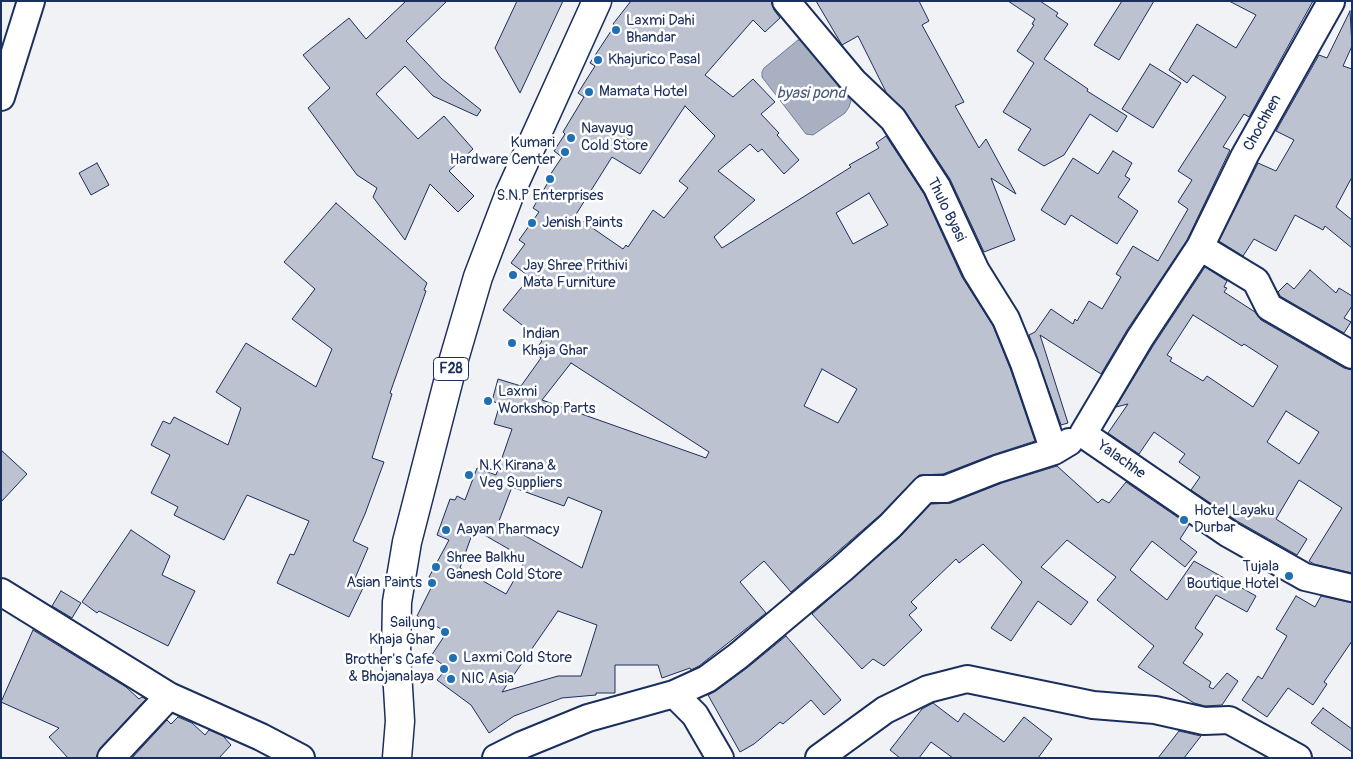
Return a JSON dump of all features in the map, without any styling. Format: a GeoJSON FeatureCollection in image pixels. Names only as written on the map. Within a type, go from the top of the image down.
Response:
{"type":"FeatureCollection","features":[{"type":"Feature","properties":{"kind":"main road","name":"F28"},"geometry":{"type":"LineString","coordinates":[[397,758],[400,721],[396,654],[397,602],[407,542],[454,359],[478,278],[510,193],[597,1]]}},
{"type":"Feature","properties":{"kind":"street"},"geometry":{"type":"LineString","coordinates":[[1,98],[31,1]]}},
{"type":"Feature","properties":{"kind":"street","name":"Thulo Byasi"},"geometry":{"type":"LineString","coordinates":[[786,1],[854,82],[893,119],[937,187],[976,271],[1006,319],[1024,363],[1054,451]]}},
{"type":"Feature","properties":{"kind":"street","name":"Chochhen"},"geometry":{"type":"LineString","coordinates":[[1200,247],[1246,155],[1337,4]]}},
{"type":"Feature","properties":{"kind":"street"},"geometry":{"type":"LineString","coordinates":[[1200,247],[1256,281],[1269,307],[1352,355]]}},
{"type":"Feature","properties":{"kind":"street","name":"Yalachhe"},"geometry":{"type":"LineString","coordinates":[[1200,247],[1140,338],[1083,434],[1229,534],[1305,577],[1352,588]]}},
{"type":"Feature","properties":{"kind":"street"},"geometry":{"type":"LineString","coordinates":[[506,756],[588,718],[674,694],[707,679],[738,656],[842,569],[890,526],[925,489],[946,489],[1054,451],[1083,434]]}},
{"type":"Feature","properties":{"kind":"street"},"geometry":{"type":"LineString","coordinates":[[1,592],[169,696],[261,737],[301,758]]}},
{"type":"Feature","properties":{"kind":"street"},"geometry":{"type":"LineString","coordinates":[[819,758],[885,710],[928,688],[966,679],[1093,705],[1155,710],[1204,720],[1228,720],[1298,758]]}},
{"type":"Feature","properties":{"kind":"street"},"geometry":{"type":"LineString","coordinates":[[674,694],[695,715],[720,758]]}},
{"type":"Feature","properties":{"kind":"street"},"geometry":{"type":"LineString","coordinates":[[111,758],[169,696]]}},
{"type":"Feature","properties":{"kind":"water","name":"byasi pond"},"geometry":{"type":"Polygon","coordinates":[[[798,40],[803,41],[851,101],[845,113],[813,135],[806,134],[762,77],[764,68],[798,40]]]}},
{"type":"Feature","properties":{"kind":"building"},"geometry":{"type":"Polygon","coordinates":[[[406,1],[447,1],[406,41],[442,79],[481,110],[477,116],[433,96],[405,66],[376,94],[418,139],[444,116],[473,149],[449,171],[474,196],[458,212],[430,184],[405,240],[373,197],[377,188],[357,175],[308,108],[330,88],[303,55],[349,18],[366,39],[406,1]]]}},
{"type":"Feature","properties":{"kind":"building"},"geometry":{"type":"Polygon","coordinates":[[[517,1],[563,1],[520,93],[495,48],[517,1]]]}},
{"type":"Feature","properties":{"kind":"building"},"geometry":{"type":"Polygon","coordinates":[[[631,1],[771,1],[774,10],[780,18],[765,32],[753,20],[705,75],[733,97],[753,79],[775,102],[761,114],[779,133],[777,135],[799,160],[784,174],[762,149],[758,152],[750,144],[718,171],[755,200],[714,237],[722,248],[851,167],[849,165],[879,148],[876,143],[886,136],[924,194],[962,277],[993,326],[1010,368],[1035,441],[943,474],[919,475],[880,515],[791,592],[764,561],[740,582],[766,613],[699,666],[662,678],[658,665],[615,665],[615,693],[596,693],[596,695],[562,698],[514,716],[489,733],[471,705],[437,680],[447,668],[431,656],[447,632],[417,616],[435,580],[429,577],[449,540],[437,535],[450,499],[455,500],[457,496],[465,500],[477,468],[496,475],[512,429],[494,424],[500,404],[492,401],[498,379],[521,386],[541,358],[534,352],[542,341],[503,310],[530,277],[511,263],[525,244],[519,240],[539,212],[533,208],[550,179],[548,178],[562,157],[554,151],[584,97],[578,93],[595,66],[590,63],[615,25],[613,24],[631,1]],[[685,106],[640,174],[612,157],[575,216],[623,249],[626,245],[628,247],[653,210],[664,218],[688,188],[679,181],[715,136],[685,106]],[[869,193],[836,213],[853,244],[888,225],[869,193]],[[571,363],[542,400],[706,458],[709,452],[571,363]],[[822,369],[804,406],[838,423],[857,389],[822,369]],[[512,487],[499,521],[582,568],[602,511],[568,497],[564,506],[512,487]],[[474,529],[460,568],[506,594],[526,559],[474,529]],[[558,611],[502,692],[558,676],[581,676],[597,625],[558,611]]]}},
{"type":"Feature","properties":{"kind":"building"},"geometry":{"type":"Polygon","coordinates":[[[816,1],[919,1],[929,21],[922,25],[964,102],[955,106],[979,148],[986,139],[1016,194],[991,178],[1015,240],[984,252],[950,179],[905,111],[886,92],[858,36],[842,45],[816,1]]]}},
{"type":"Feature","properties":{"kind":"building"},"geometry":{"type":"Polygon","coordinates":[[[1008,1],[1040,1],[1058,13],[1056,16],[1068,24],[1044,59],[1088,89],[1087,91],[1127,116],[1117,132],[1090,114],[1064,155],[1044,166],[1018,150],[1031,129],[1003,112],[1034,63],[1017,51],[1034,25],[1032,24],[1035,19],[1008,1]]]}},
{"type":"Feature","properties":{"kind":"building"},"geometry":{"type":"Polygon","coordinates":[[[1122,1],[1154,1],[1119,60],[1094,45],[1122,1]]]}},
{"type":"Feature","properties":{"kind":"building"},"geometry":{"type":"Polygon","coordinates":[[[1229,1],[1313,1],[1249,117],[1244,114],[1223,147],[1230,150],[1187,240],[1127,330],[1101,374],[1040,335],[1068,423],[1061,425],[1029,335],[1035,332],[1051,309],[1073,324],[1075,319],[1077,321],[1089,301],[1102,309],[1121,277],[1116,274],[1133,246],[1158,261],[1188,209],[1178,202],[1192,180],[1178,171],[1226,97],[1193,75],[1187,83],[1169,70],[1197,24],[1236,48],[1256,15],[1229,1]]]}},
{"type":"Feature","properties":{"kind":"building"},"geometry":{"type":"Polygon","coordinates":[[[1350,11],[1352,46],[1343,66],[1352,69],[1352,177],[1336,207],[1352,220],[1352,248],[1325,226],[1323,230],[1295,215],[1276,251],[1254,239],[1243,256],[1219,241],[1258,163],[1276,171],[1294,140],[1276,131],[1319,55],[1327,58],[1350,11]]]}},
{"type":"Feature","properties":{"kind":"building"},"geometry":{"type":"Polygon","coordinates":[[[1150,64],[1181,83],[1153,128],[1122,109],[1150,64]]]}},
{"type":"Feature","properties":{"kind":"building"},"geometry":{"type":"Polygon","coordinates":[[[1113,151],[1132,163],[1125,176],[1130,179],[1118,197],[1138,211],[1117,244],[1071,215],[1065,225],[1041,210],[1073,158],[1098,174],[1113,151]]]}},
{"type":"Feature","properties":{"kind":"building"},"geometry":{"type":"Polygon","coordinates":[[[97,163],[109,185],[91,195],[79,173],[97,163]]]}},
{"type":"Feature","properties":{"kind":"building"},"geometry":{"type":"Polygon","coordinates":[[[336,203],[427,283],[424,290],[426,291],[390,393],[392,394],[372,458],[384,462],[353,541],[368,548],[353,583],[363,588],[349,617],[277,583],[290,554],[294,555],[309,521],[247,495],[224,540],[174,515],[178,507],[151,493],[170,455],[151,445],[163,421],[170,424],[174,417],[228,445],[241,408],[216,392],[246,343],[316,387],[332,349],[292,319],[315,289],[284,262],[336,203]]]}},
{"type":"Feature","properties":{"kind":"building"},"geometry":{"type":"Polygon","coordinates":[[[1205,267],[1227,281],[1224,287],[1227,288],[1224,292],[1255,312],[1261,320],[1344,368],[1352,370],[1352,573],[1314,564],[1309,561],[1342,508],[1299,480],[1276,519],[1307,539],[1297,555],[1237,521],[1191,490],[1200,477],[1179,462],[1185,454],[1154,432],[1139,454],[1108,433],[1128,404],[1116,407],[1153,346],[1205,267]],[[1193,315],[1167,355],[1172,358],[1170,361],[1203,381],[1207,376],[1253,407],[1278,366],[1193,315]],[[1286,411],[1267,442],[1299,464],[1319,432],[1286,411]]]}},
{"type":"Feature","properties":{"kind":"building"},"geometry":{"type":"Polygon","coordinates":[[[1310,270],[1336,293],[1339,288],[1352,296],[1352,306],[1344,318],[1351,322],[1344,333],[1280,296],[1278,292],[1287,283],[1294,289],[1310,270]]]}},
{"type":"Feature","properties":{"kind":"building"},"geometry":{"type":"Polygon","coordinates":[[[1,450],[27,474],[1,502],[1,450]]]}},
{"type":"Feature","properties":{"kind":"building"},"geometry":{"type":"Polygon","coordinates":[[[1057,466],[1098,503],[1102,499],[1109,503],[1126,482],[1189,525],[1180,539],[1197,552],[1185,567],[1152,541],[1130,570],[1167,600],[1194,561],[1256,596],[1247,612],[1216,595],[1195,628],[1203,634],[1183,663],[1211,682],[1209,687],[1213,689],[1227,673],[1238,681],[1222,705],[1205,706],[1194,703],[1138,667],[1154,646],[1097,600],[1116,577],[1067,540],[1041,567],[1088,602],[1071,625],[1038,601],[1011,641],[991,628],[1022,582],[983,544],[959,563],[956,559],[911,602],[917,608],[909,615],[922,630],[884,666],[873,659],[862,669],[812,614],[900,537],[931,504],[951,503],[1002,483],[1057,466]]]}},
{"type":"Feature","properties":{"kind":"building"},"geometry":{"type":"Polygon","coordinates":[[[131,530],[170,556],[162,575],[195,591],[168,646],[99,611],[97,613],[82,602],[131,530]]]}},
{"type":"Feature","properties":{"kind":"building"},"geometry":{"type":"Polygon","coordinates":[[[61,591],[81,603],[72,618],[52,606],[61,591]]]}},
{"type":"Feature","properties":{"kind":"building"},"geometry":{"type":"Polygon","coordinates":[[[1296,596],[1315,607],[1321,596],[1352,603],[1352,641],[1324,682],[1327,684],[1313,705],[1288,688],[1267,717],[1242,700],[1258,676],[1262,679],[1287,636],[1276,629],[1296,596]]]}},
{"type":"Feature","properties":{"kind":"building"},"geometry":{"type":"Polygon","coordinates":[[[33,630],[126,687],[139,699],[142,697],[146,699],[100,748],[96,758],[68,758],[49,737],[59,728],[1,702],[33,630]]]}},
{"type":"Feature","properties":{"kind":"building"},"geometry":{"type":"Polygon","coordinates":[[[786,636],[841,700],[824,715],[811,700],[783,724],[780,722],[754,744],[740,752],[708,695],[747,668],[786,636]]]}},
{"type":"Feature","properties":{"kind":"building"},"geometry":{"type":"Polygon","coordinates":[[[933,703],[958,722],[964,713],[1004,742],[1024,717],[1052,739],[1038,758],[953,758],[931,742],[919,758],[900,758],[890,750],[922,709],[933,703]]]}},
{"type":"Feature","properties":{"kind":"building"},"geometry":{"type":"Polygon","coordinates":[[[1323,708],[1352,729],[1352,752],[1311,723],[1323,708]]]}},
{"type":"Feature","properties":{"kind":"building"},"geometry":{"type":"Polygon","coordinates":[[[178,717],[192,723],[205,735],[209,730],[223,736],[231,745],[219,758],[132,758],[167,720],[171,724],[178,717]]]}},
{"type":"Feature","properties":{"kind":"building"},"geometry":{"type":"Polygon","coordinates":[[[1179,731],[1201,736],[1184,758],[1158,758],[1179,731]]]}},
{"type":"Feature","properties":{"kind":"place","name":"Laxmi Dahi Bhandar"},"geometry":{"type":"Point","coordinates":[616,30]}},
{"type":"Feature","properties":{"kind":"place","name":"Khajurico Pasal"},"geometry":{"type":"Point","coordinates":[598,60]}},
{"type":"Feature","properties":{"kind":"place","name":"Mamata Hotel"},"geometry":{"type":"Point","coordinates":[589,92]}},
{"type":"Feature","properties":{"kind":"place","name":"Navayug Cold Store"},"geometry":{"type":"Point","coordinates":[571,138]}},
{"type":"Feature","properties":{"kind":"place","name":"Kumari Hardware Center"},"geometry":{"type":"Point","coordinates":[565,152]}},
{"type":"Feature","properties":{"kind":"place","name":"S.N.P Enterprises"},"geometry":{"type":"Point","coordinates":[550,179]}},
{"type":"Feature","properties":{"kind":"place","name":"Jenish Paints"},"geometry":{"type":"Point","coordinates":[532,223]}},
{"type":"Feature","properties":{"kind":"place","name":"Jay Shree Prithivi Mata Furniture"},"geometry":{"type":"Point","coordinates":[513,275]}},
{"type":"Feature","properties":{"kind":"place","name":"Indian Khaja Ghar"},"geometry":{"type":"Point","coordinates":[512,343]}},
{"type":"Feature","properties":{"kind":"place","name":"Laxmi Workshop Parts"},"geometry":{"type":"Point","coordinates":[488,401]}},
{"type":"Feature","properties":{"kind":"place","name":"N.K Kirana & Veg Suppliers"},"geometry":{"type":"Point","coordinates":[469,475]}},
{"type":"Feature","properties":{"kind":"place","name":"Hotel Layaku Durbar"},"geometry":{"type":"Point","coordinates":[1184,520]}},
{"type":"Feature","properties":{"kind":"place","name":"Aayan Pharmacy"},"geometry":{"type":"Point","coordinates":[446,530]}},
{"type":"Feature","properties":{"kind":"place","name":"Shree Balkhu Ganesh Cold Store"},"geometry":{"type":"Point","coordinates":[436,567]}},
{"type":"Feature","properties":{"kind":"place","name":"Tujala Boutique Hotel"},"geometry":{"type":"Point","coordinates":[1289,576]}},
{"type":"Feature","properties":{"kind":"place","name":"Asian Paints"},"geometry":{"type":"Point","coordinates":[432,583]}},
{"type":"Feature","properties":{"kind":"place","name":"Sailung Khaja Ghar"},"geometry":{"type":"Point","coordinates":[445,632]}},
{"type":"Feature","properties":{"kind":"place","name":"Laxmi Cold Store"},"geometry":{"type":"Point","coordinates":[453,658]}},
{"type":"Feature","properties":{"kind":"place","name":"Brother's Cafe & Bhojanalaya"},"geometry":{"type":"Point","coordinates":[444,669]}},
{"type":"Feature","properties":{"kind":"place","name":"NIC Asia"},"geometry":{"type":"Point","coordinates":[451,679]}}]}
